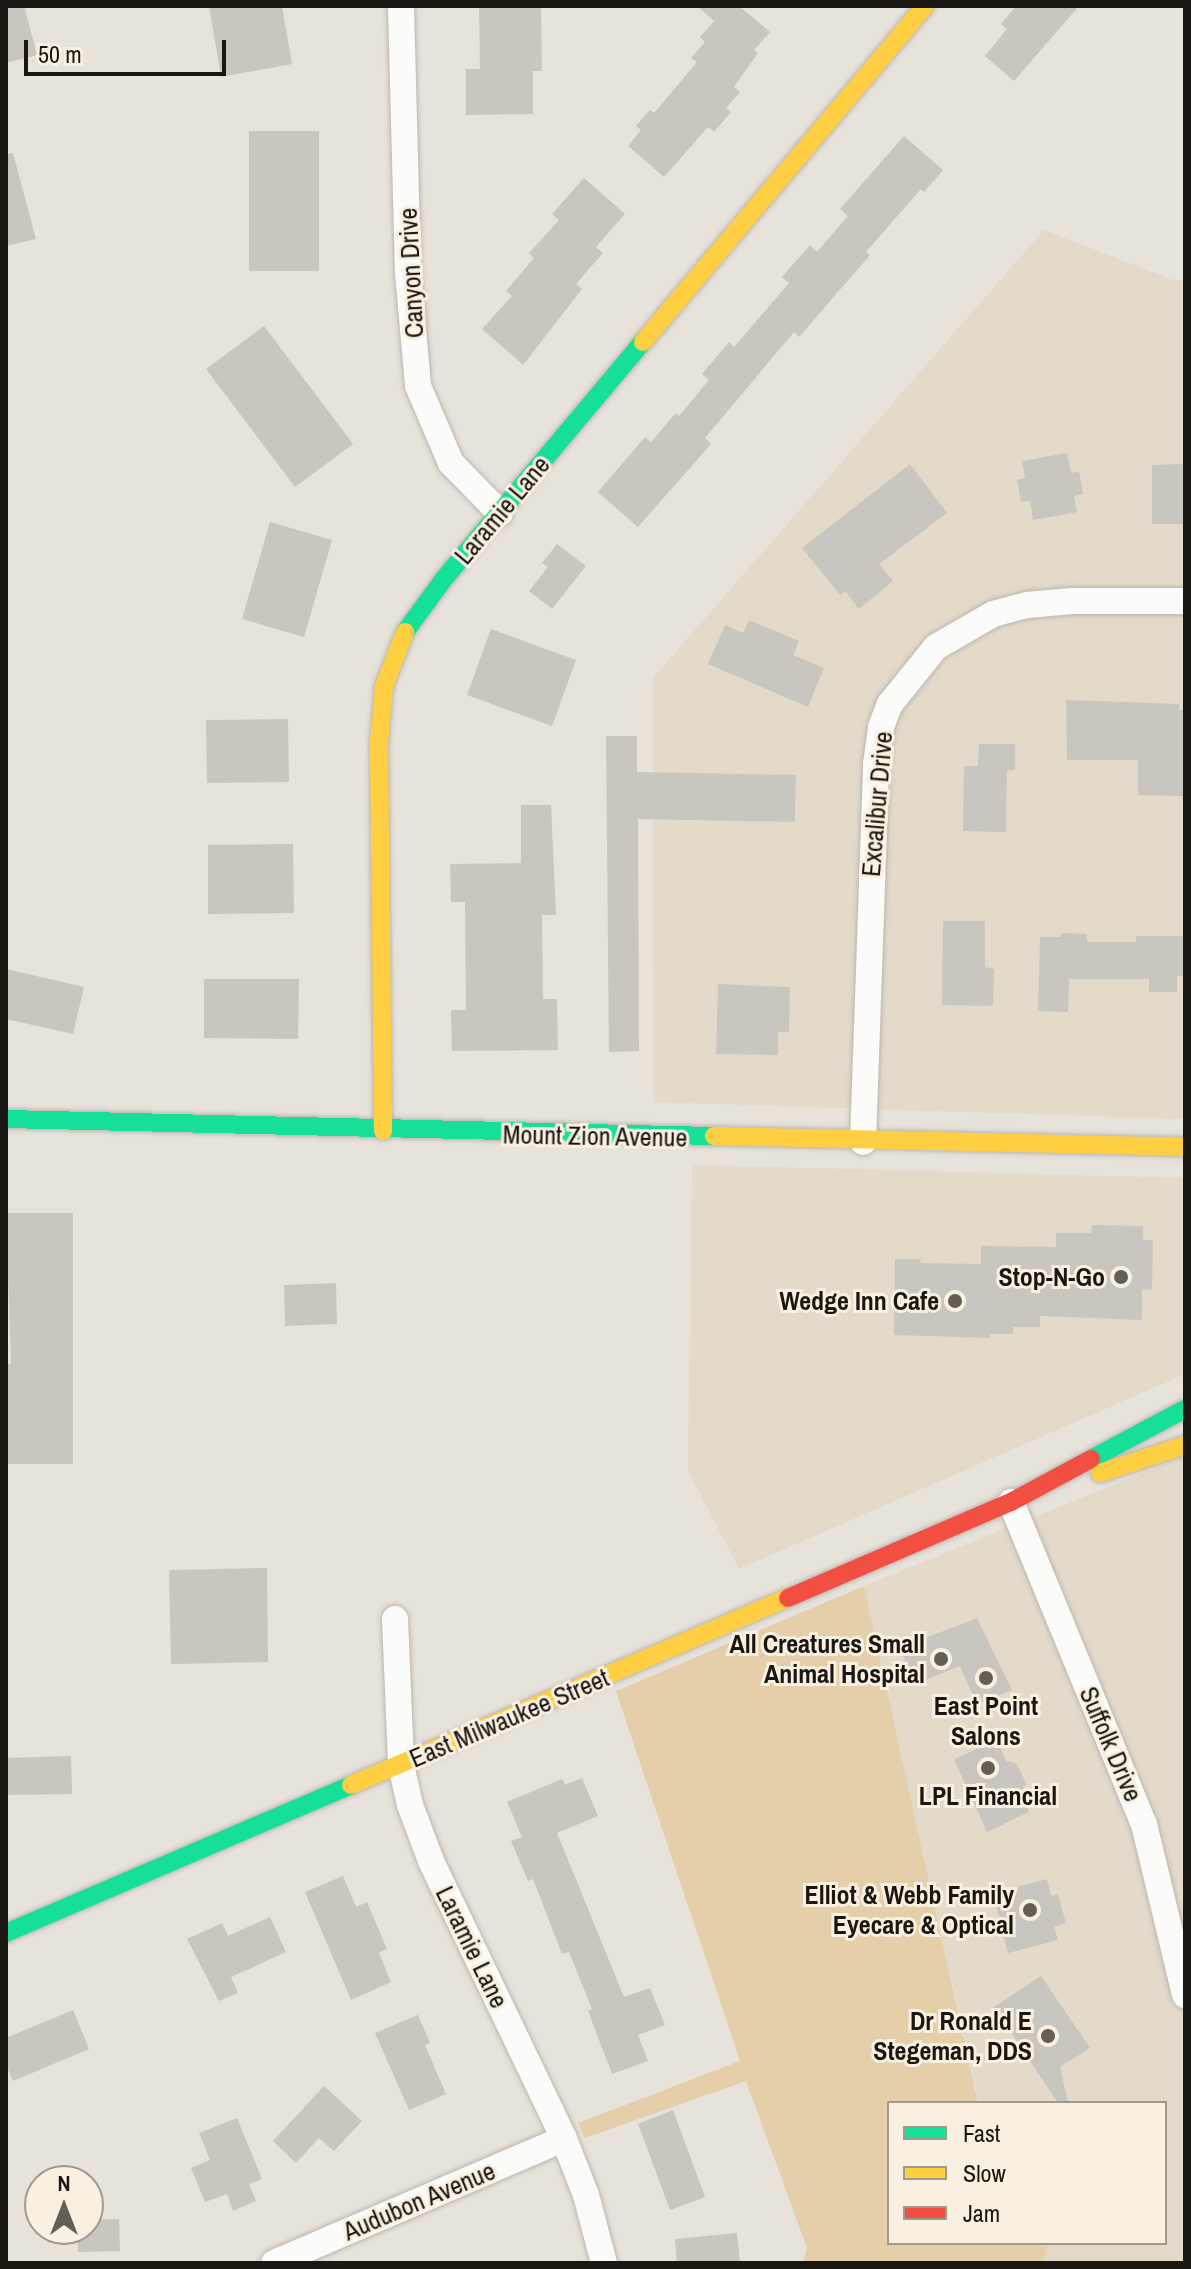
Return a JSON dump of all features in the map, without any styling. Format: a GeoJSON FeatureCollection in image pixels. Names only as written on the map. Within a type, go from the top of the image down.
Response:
{"type":"FeatureCollection","features":[{"type":"Feature","properties":{"kind":"main road","name":"Laramie Lane"},"geometry":{"type":"LineString","coordinates":[[383,1131],[379,742],[384,686],[405,632],[443,580],[925,6]]}},
{"type":"Feature","properties":{"kind":"main road","name":"Mount Zion Avenue"},"geometry":{"type":"LineString","coordinates":[[6,1119],[383,1131],[1185,1147]]}},
{"type":"Feature","properties":{"kind":"main road","name":"East Milwaukee Street"},"geometry":{"type":"LineString","coordinates":[[6,1933],[1011,1502],[1185,1409]]}},
{"type":"Feature","properties":{"kind":"main road","name":"East Milwaukee Street"},"geometry":{"type":"LineString","coordinates":[[1011,1502],[1185,1445]]}},
{"type":"Feature","properties":{"kind":"street","name":"Canyon Drive"},"geometry":{"type":"LineString","coordinates":[[401,6],[408,273],[418,386],[451,463],[500,513]]}},
{"type":"Feature","properties":{"kind":"street","name":"Excalibur Drive"},"geometry":{"type":"LineString","coordinates":[[863,1142],[876,764],[881,727],[890,704],[936,647],[993,614],[1027,605],[1072,601],[1185,601]]}},
{"type":"Feature","properties":{"kind":"street","name":"Suffolk Drive"},"geometry":{"type":"LineString","coordinates":[[1011,1502],[1144,1824],[1185,1995]]}},
{"type":"Feature","properties":{"kind":"street","name":"Laramie Lane"},"geometry":{"type":"LineString","coordinates":[[395,1619],[401,1765],[410,1805],[431,1861],[564,2139],[586,2195],[604,2263]]}},
{"type":"Feature","properties":{"kind":"street","name":"Audubon Avenue"},"geometry":{"type":"LineString","coordinates":[[274,2263],[564,2139]]}},
{"type":"Feature","properties":{"kind":"shaded area"},"geometry":{"type":"Polygon","coordinates":[[[1044,230],[1173,280],[1185,280],[1185,1119],[654,1102],[653,678],[1044,230]]]}},
{"type":"Feature","properties":{"kind":"shaded area"},"geometry":{"type":"Polygon","coordinates":[[[692,1165],[1185,1178],[1185,1374],[739,1569],[688,1470],[692,1165]]]}},
{"type":"Feature","properties":{"kind":"shaded area"},"geometry":{"type":"Polygon","coordinates":[[[1185,1456],[1185,2263],[1005,2263],[1009,2245],[1167,2245],[1167,2101],[979,2101],[864,1586],[1185,1456]]]}},
{"type":"Feature","properties":{"kind":"shaded area"},"geometry":{"type":"Polygon","coordinates":[[[864,1586],[978,2101],[887,2101],[887,2245],[1048,2245],[1043,2263],[803,2263],[807,2248],[746,2081],[585,2138],[578,2123],[740,2061],[616,1691],[864,1586]]]}},
{"type":"Feature","properties":{"kind":"building"},"geometry":{"type":"Polygon","coordinates":[[[6,6],[24,6],[37,55],[6,63],[6,6]]]}},
{"type":"Feature","properties":{"kind":"building"},"geometry":{"type":"Polygon","coordinates":[[[209,6],[282,6],[292,64],[221,77],[209,6]]]}},
{"type":"Feature","properties":{"kind":"building"},"geometry":{"type":"Polygon","coordinates":[[[479,6],[541,6],[542,71],[533,71],[533,114],[466,115],[466,69],[480,69],[479,6]]]}},
{"type":"Feature","properties":{"kind":"building"},"geometry":{"type":"Polygon","coordinates":[[[697,6],[739,6],[770,32],[754,50],[758,53],[734,87],[740,92],[726,108],[731,112],[714,132],[708,127],[664,177],[628,146],[641,130],[636,126],[650,110],[654,113],[697,62],[691,58],[705,42],[700,37],[714,21],[697,6]]]}},
{"type":"Feature","properties":{"kind":"building"},"geometry":{"type":"Polygon","coordinates":[[[1016,6],[1079,6],[1014,81],[985,56],[1007,29],[1001,24],[1016,6]]]}},
{"type":"Feature","properties":{"kind":"building"},"geometry":{"type":"Polygon","coordinates":[[[249,131],[319,131],[319,271],[249,271],[249,131]]]}},
{"type":"Feature","properties":{"kind":"building"},"geometry":{"type":"Polygon","coordinates":[[[904,136],[943,170],[924,192],[921,189],[866,252],[870,255],[799,337],[794,332],[705,438],[711,444],[638,527],[598,492],[645,437],[651,442],[676,413],[679,416],[709,380],[702,374],[729,342],[734,347],[789,283],[782,277],[810,245],[817,252],[848,216],[840,209],[904,136]]]}},
{"type":"Feature","properties":{"kind":"building"},"geometry":{"type":"Polygon","coordinates":[[[13,153],[36,239],[6,246],[6,154],[13,153]]]}},
{"type":"Feature","properties":{"kind":"building"},"geometry":{"type":"Polygon","coordinates":[[[584,178],[625,214],[596,247],[603,253],[576,284],[582,289],[523,365],[482,329],[512,296],[506,291],[534,258],[529,253],[559,220],[552,214],[584,178]]]}},
{"type":"Feature","properties":{"kind":"building"},"geometry":{"type":"Polygon","coordinates":[[[264,326],[353,444],[295,487],[206,369],[264,326]]]}},
{"type":"Feature","properties":{"kind":"building"},"geometry":{"type":"Polygon","coordinates":[[[1067,453],[1071,473],[1079,472],[1083,494],[1074,496],[1077,512],[1033,520],[1030,501],[1021,502],[1017,480],[1025,478],[1022,461],[1067,453]]]}},
{"type":"Feature","properties":{"kind":"building"},"geometry":{"type":"Polygon","coordinates":[[[910,464],[947,513],[879,564],[893,581],[859,609],[845,591],[840,595],[802,548],[910,464]]]}},
{"type":"Feature","properties":{"kind":"building"},"geometry":{"type":"Polygon","coordinates":[[[1185,464],[1185,524],[1152,524],[1152,465],[1185,464]]]}},
{"type":"Feature","properties":{"kind":"building"},"geometry":{"type":"Polygon","coordinates":[[[270,522],[332,540],[304,637],[242,619],[270,522]]]}},
{"type":"Feature","properties":{"kind":"building"},"geometry":{"type":"Polygon","coordinates":[[[557,544],[586,566],[552,609],[529,591],[548,567],[542,563],[557,544]]]}},
{"type":"Feature","properties":{"kind":"building"},"geometry":{"type":"Polygon","coordinates":[[[749,620],[799,641],[793,655],[824,668],[808,707],[708,664],[725,625],[743,633],[749,620]]]}},
{"type":"Feature","properties":{"kind":"building"},"geometry":{"type":"Polygon","coordinates":[[[491,629],[576,660],[552,726],[467,695],[491,629]]]}},
{"type":"Feature","properties":{"kind":"building"},"geometry":{"type":"Polygon","coordinates":[[[1066,700],[1179,704],[1179,710],[1185,710],[1185,796],[1138,795],[1138,760],[1067,760],[1066,700]]]}},
{"type":"Feature","properties":{"kind":"building"},"geometry":{"type":"Polygon","coordinates":[[[288,719],[289,782],[207,783],[206,720],[288,719]]]}},
{"type":"Feature","properties":{"kind":"building"},"geometry":{"type":"Polygon","coordinates":[[[606,736],[637,736],[637,772],[796,775],[795,822],[638,819],[639,1051],[609,1052],[606,736]]]}},
{"type":"Feature","properties":{"kind":"building"},"geometry":{"type":"Polygon","coordinates":[[[979,744],[1015,744],[1015,770],[1007,770],[1006,832],[963,831],[964,766],[978,766],[979,744]]]}},
{"type":"Feature","properties":{"kind":"building"},"geometry":{"type":"Polygon","coordinates":[[[521,805],[551,805],[556,915],[542,915],[543,999],[557,999],[558,1050],[452,1051],[451,1010],[466,1010],[465,902],[451,902],[450,864],[521,863],[521,805]]]}},
{"type":"Feature","properties":{"kind":"building"},"geometry":{"type":"Polygon","coordinates":[[[293,844],[294,913],[208,914],[208,845],[293,844]]]}},
{"type":"Feature","properties":{"kind":"building"},"geometry":{"type":"Polygon","coordinates":[[[943,921],[985,921],[985,967],[994,969],[993,1006],[942,1005],[943,921]]]}},
{"type":"Feature","properties":{"kind":"building"},"geometry":{"type":"Polygon","coordinates":[[[1061,933],[1087,934],[1087,942],[1136,942],[1136,936],[1185,936],[1185,976],[1177,976],[1177,992],[1149,992],[1149,979],[1069,979],[1068,1012],[1038,1011],[1040,937],[1061,937],[1061,933]]]}},
{"type":"Feature","properties":{"kind":"building"},"geometry":{"type":"Polygon","coordinates":[[[6,969],[84,987],[73,1034],[6,1019],[6,969]]]}},
{"type":"Feature","properties":{"kind":"building"},"geometry":{"type":"Polygon","coordinates":[[[204,979],[299,979],[298,1039],[204,1038],[204,979]]]}},
{"type":"Feature","properties":{"kind":"building"},"geometry":{"type":"Polygon","coordinates":[[[718,984],[790,987],[789,1032],[778,1032],[778,1055],[716,1054],[718,984]]]}},
{"type":"Feature","properties":{"kind":"building"},"geometry":{"type":"Polygon","coordinates":[[[6,1213],[73,1213],[73,1464],[6,1464],[6,1364],[11,1364],[6,1213]]]}},
{"type":"Feature","properties":{"kind":"building"},"geometry":{"type":"Polygon","coordinates":[[[1092,1225],[1143,1226],[1143,1240],[1153,1240],[1152,1290],[1142,1289],[1142,1320],[1040,1316],[1040,1327],[1013,1327],[1013,1334],[990,1334],[990,1338],[894,1335],[895,1259],[921,1259],[920,1263],[981,1264],[981,1246],[1056,1247],[1056,1233],[1091,1233],[1092,1225]]]}},
{"type":"Feature","properties":{"kind":"building"},"geometry":{"type":"Polygon","coordinates":[[[336,1283],[337,1324],[285,1326],[284,1285],[336,1283]]]}},
{"type":"Feature","properties":{"kind":"building"},"geometry":{"type":"Polygon","coordinates":[[[267,1568],[268,1662],[171,1664],[169,1570],[267,1568]]]}},
{"type":"Feature","properties":{"kind":"building","name":"All Creatures Small Animal Hospital"},"geometry":{"type":"Polygon","coordinates":[[[977,1618],[1012,1690],[977,1705],[960,1666],[915,1684],[900,1648],[977,1618]]]}},
{"type":"Feature","properties":{"kind":"building"},"geometry":{"type":"Polygon","coordinates":[[[997,1740],[1006,1761],[1016,1763],[1027,1785],[1023,1787],[1028,1795],[1022,1798],[1029,1812],[987,1832],[954,1759],[997,1740]]]}},
{"type":"Feature","properties":{"kind":"building"},"geometry":{"type":"Polygon","coordinates":[[[71,1756],[72,1794],[6,1795],[6,1758],[71,1756]]]}},
{"type":"Feature","properties":{"kind":"building"},"geometry":{"type":"Polygon","coordinates":[[[582,1778],[598,1816],[557,1833],[624,1997],[650,1988],[665,2025],[638,2035],[648,2061],[612,2074],[588,2011],[592,2009],[569,1952],[562,1954],[533,1879],[528,1881],[511,1841],[522,1837],[507,1802],[562,1779],[565,1785],[582,1778]]]}},
{"type":"Feature","properties":{"kind":"building"},"geometry":{"type":"Polygon","coordinates":[[[343,1876],[356,1907],[367,1902],[387,1949],[379,1953],[391,1982],[351,2000],[305,1892],[343,1876]]]}},
{"type":"Feature","properties":{"kind":"building","name":"Elliot & Webb Family Eyecare & Optical"},"geometry":{"type":"Polygon","coordinates":[[[1047,1879],[1051,1896],[1058,1894],[1066,1923],[1054,1927],[1058,1940],[1008,1953],[993,1893],[1047,1879]]]}},
{"type":"Feature","properties":{"kind":"building"},"geometry":{"type":"Polygon","coordinates":[[[270,1917],[286,1952],[231,1977],[238,1993],[219,2001],[187,1939],[222,1923],[228,1936],[270,1917]]]}},
{"type":"Feature","properties":{"kind":"building","name":"Dr Ronald E Stegeman, DDS"},"geometry":{"type":"Polygon","coordinates":[[[1041,1976],[1090,2048],[1060,2067],[1068,2101],[1057,2101],[994,2007],[1041,1976]]]}},
{"type":"Feature","properties":{"kind":"building"},"geometry":{"type":"Polygon","coordinates":[[[73,2010],[89,2049],[13,2081],[6,2065],[6,2038],[73,2010]]]}},
{"type":"Feature","properties":{"kind":"building"},"geometry":{"type":"Polygon","coordinates":[[[418,2015],[430,2043],[425,2045],[446,2094],[409,2110],[375,2033],[418,2015]]]}},
{"type":"Feature","properties":{"kind":"building"},"geometry":{"type":"Polygon","coordinates":[[[324,2086],[362,2121],[334,2151],[319,2138],[296,2163],[273,2141],[324,2086]]]}},
{"type":"Feature","properties":{"kind":"building"},"geometry":{"type":"Polygon","coordinates":[[[673,2110],[705,2197],[670,2210],[638,2124],[673,2110]]]}},
{"type":"Feature","properties":{"kind":"building"},"geometry":{"type":"Polygon","coordinates":[[[237,2118],[262,2179],[249,2184],[256,2201],[233,2211],[227,2194],[205,2202],[191,2168],[210,2160],[199,2133],[237,2118]]]}},
{"type":"Feature","properties":{"kind":"building"},"geometry":{"type":"Polygon","coordinates":[[[104,2219],[119,2219],[120,2251],[78,2252],[78,2245],[104,2245],[104,2219]]]}},
{"type":"Feature","properties":{"kind":"building"},"geometry":{"type":"Polygon","coordinates":[[[737,2233],[740,2263],[677,2263],[675,2239],[737,2233]]]}},
{"type":"Feature","properties":{"kind":"traffic: fast"},"geometry":{"type":"LineString","coordinates":[[405,632],[443,580],[643,342]]}},
{"type":"Feature","properties":{"kind":"traffic: fast"},"geometry":{"type":"LineString","coordinates":[[6,1119],[714,1136]]}},
{"type":"Feature","properties":{"kind":"traffic: fast"},"geometry":{"type":"LineString","coordinates":[[1091,1459],[1185,1409]]}},
{"type":"Feature","properties":{"kind":"traffic: fast"},"geometry":{"type":"LineString","coordinates":[[6,1933],[351,1785]]}},
{"type":"Feature","properties":{"kind":"traffic: slow"},"geometry":{"type":"LineString","coordinates":[[643,342],[925,6]]}},
{"type":"Feature","properties":{"kind":"traffic: slow"},"geometry":{"type":"LineString","coordinates":[[383,1131],[379,742],[384,686],[405,632]]}},
{"type":"Feature","properties":{"kind":"traffic: slow"},"geometry":{"type":"LineString","coordinates":[[714,1136],[1185,1147]]}},
{"type":"Feature","properties":{"kind":"traffic: slow"},"geometry":{"type":"LineString","coordinates":[[1100,1473],[1185,1445]]}},
{"type":"Feature","properties":{"kind":"traffic: slow"},"geometry":{"type":"LineString","coordinates":[[351,1785],[788,1598]]}},
{"type":"Feature","properties":{"kind":"traffic: jam"},"geometry":{"type":"LineString","coordinates":[[788,1598],[1011,1502],[1091,1459]]}},
{"type":"Feature","properties":{"kind":"place","name":"Stop-N-Go"},"geometry":{"type":"Point","coordinates":[1121,1277]}},
{"type":"Feature","properties":{"kind":"place","name":"Wedge Inn Cafe"},"geometry":{"type":"Point","coordinates":[955,1301]}},
{"type":"Feature","properties":{"kind":"place","name":"All Creatures Small Animal Hospital"},"geometry":{"type":"Point","coordinates":[941,1659]}},
{"type":"Feature","properties":{"kind":"place","name":"East Point Salons"},"geometry":{"type":"Point","coordinates":[986,1678]}},
{"type":"Feature","properties":{"kind":"place","name":"LPL Financial"},"geometry":{"type":"Point","coordinates":[988,1768]}},
{"type":"Feature","properties":{"kind":"place","name":"Elliot & Webb Family Eyecare & Optical"},"geometry":{"type":"Point","coordinates":[1030,1910]}},
{"type":"Feature","properties":{"kind":"place","name":"Dr Ronald E Stegeman, DDS"},"geometry":{"type":"Point","coordinates":[1048,2036]}}]}
